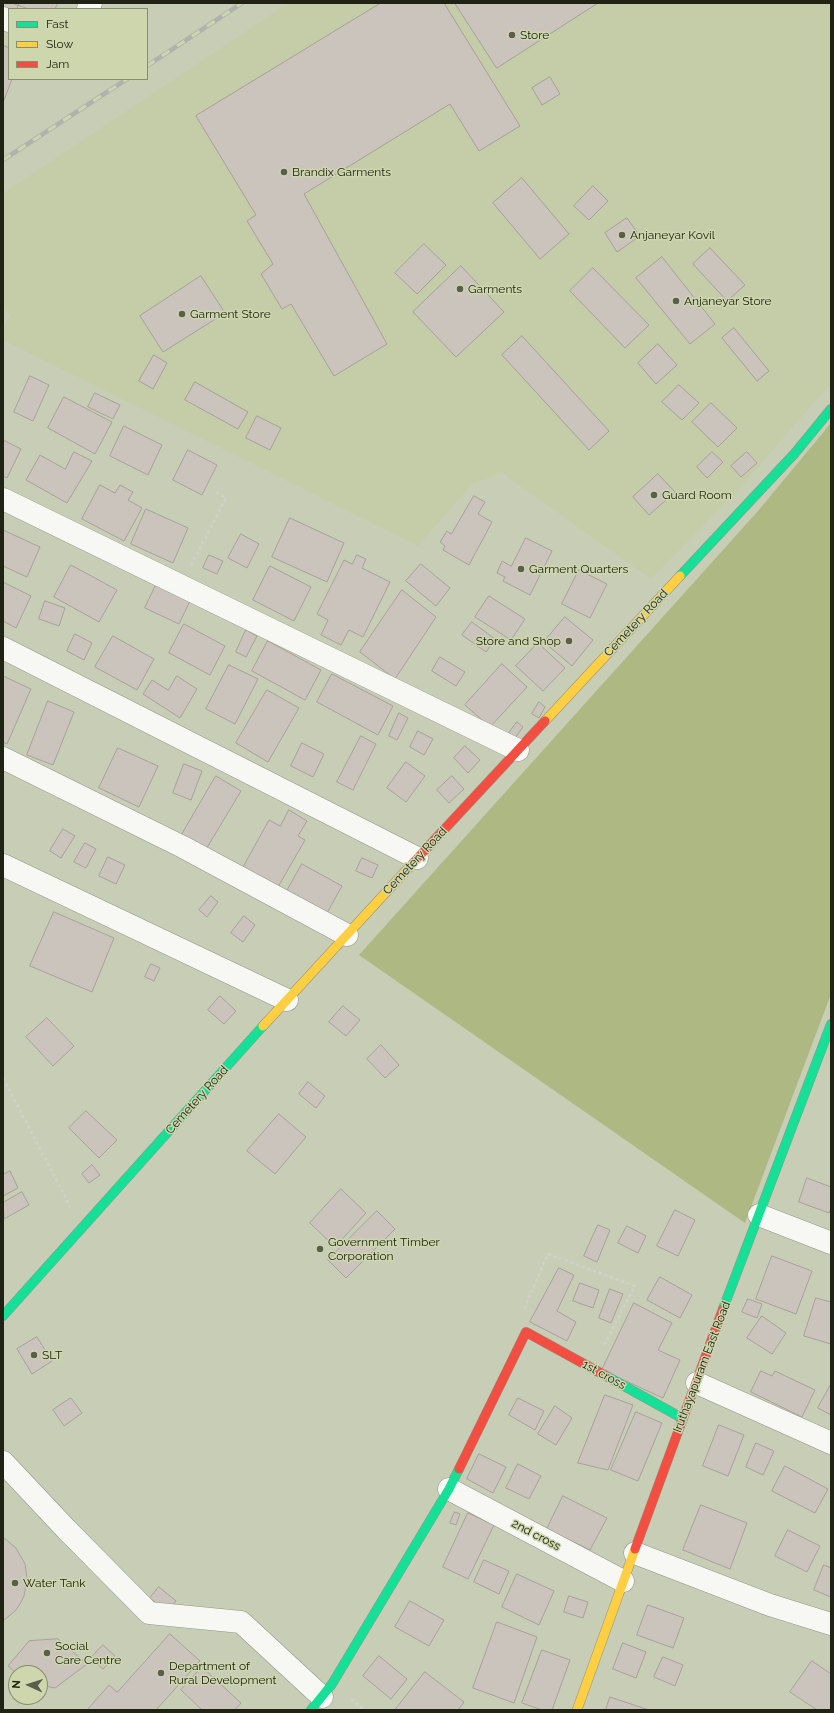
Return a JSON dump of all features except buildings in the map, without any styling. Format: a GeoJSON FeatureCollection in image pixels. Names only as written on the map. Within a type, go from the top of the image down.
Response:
{"type":"FeatureCollection","features":[{"type":"Feature","properties":{"kind":"main road","name":"Cemetery Road"},"geometry":{"type":"LineString","coordinates":[[3,1316],[287,1000],[795,452],[831,409]]}},
{"type":"Feature","properties":{"kind":"main road","name":"Iruthayapuram East Road"},"geometry":{"type":"LineString","coordinates":[[577,1710],[623,1581],[635,1553],[682,1418],[697,1383],[831,1024]]}},
{"type":"Feature","properties":{"kind":"main road","name":"1st cross"},"geometry":{"type":"LineString","coordinates":[[526,1332],[682,1418]]}},
{"type":"Feature","properties":{"kind":"main road"},"geometry":{"type":"LineString","coordinates":[[316,1703],[332,1684],[450,1489],[526,1332]]}},
{"type":"Feature","properties":{"kind":"street"},"geometry":{"type":"LineString","coordinates":[[3,498],[518,750]]}},
{"type":"Feature","properties":{"kind":"street"},"geometry":{"type":"LineString","coordinates":[[3,648],[418,858]]}},
{"type":"Feature","properties":{"kind":"street"},"geometry":{"type":"LineString","coordinates":[[3,758],[183,847],[347,935]]}},
{"type":"Feature","properties":{"kind":"street"},"geometry":{"type":"LineString","coordinates":[[3,865],[287,1000]]}},
{"type":"Feature","properties":{"kind":"street"},"geometry":{"type":"LineString","coordinates":[[759,1215],[831,1243]]}},
{"type":"Feature","properties":{"kind":"street"},"geometry":{"type":"LineString","coordinates":[[697,1383],[831,1443]]}},
{"type":"Feature","properties":{"kind":"street"},"geometry":{"type":"LineString","coordinates":[[3,1462],[149,1613],[241,1622],[316,1703]]}},
{"type":"Feature","properties":{"kind":"street","name":"2nd cross"},"geometry":{"type":"LineString","coordinates":[[450,1489],[623,1581]]}},
{"type":"Feature","properties":{"kind":"street"},"geometry":{"type":"LineString","coordinates":[[635,1553],[770,1605],[831,1624]]}},
{"type":"Feature","properties":{"kind":"path"},"geometry":{"type":"LineString","coordinates":[[181,585],[226,498],[214,491]]}},
{"type":"Feature","properties":{"kind":"path"},"geometry":{"type":"LineString","coordinates":[[3,1078],[81,1228]]}},
{"type":"Feature","properties":{"kind":"path"},"geometry":{"type":"LineString","coordinates":[[526,1332],[522,1312],[548,1254],[635,1286],[591,1368]]}},
{"type":"Feature","properties":{"kind":"shaded area"},"geometry":{"type":"Polygon","coordinates":[[[288,3],[831,3],[831,383],[738,490],[651,579],[502,473],[472,484],[418,546],[3,340],[3,327],[10,316],[3,307],[3,193],[288,3]]]}},
{"type":"Feature","properties":{"kind":"shaded area"},"geometry":{"type":"Polygon","coordinates":[[[831,423],[831,994],[745,1223],[359,955],[758,511],[831,423]]]}},
{"type":"Feature","properties":{"kind":"railway"},"geometry":{"type":"LineString","coordinates":[[148,65],[242,3]]}},
{"type":"Feature","properties":{"kind":"railway"},"geometry":{"type":"LineString","coordinates":[[3,160],[125,80]]}},
{"type":"Feature","properties":{"kind":"traffic: fast"},"geometry":{"type":"LineString","coordinates":[[680,576],[795,453],[831,409]]}},
{"type":"Feature","properties":{"kind":"traffic: fast"},"geometry":{"type":"LineString","coordinates":[[723,1309],[831,1024]]}},
{"type":"Feature","properties":{"kind":"traffic: fast"},"geometry":{"type":"LineString","coordinates":[[3,1316],[263,1026]]}},
{"type":"Feature","properties":{"kind":"traffic: fast"},"geometry":{"type":"LineString","coordinates":[[606,1376],[682,1418]]}},
{"type":"Feature","properties":{"kind":"traffic: fast"},"geometry":{"type":"LineString","coordinates":[[311,1710],[332,1684],[449,1489],[459,1469]]}},
{"type":"Feature","properties":{"kind":"traffic: slow"},"geometry":{"type":"LineString","coordinates":[[545,721],[680,576]]}},
{"type":"Feature","properties":{"kind":"traffic: slow"},"geometry":{"type":"LineString","coordinates":[[263,1026],[413,863]]}},
{"type":"Feature","properties":{"kind":"traffic: slow"},"geometry":{"type":"LineString","coordinates":[[577,1710],[635,1549]]}},
{"type":"Feature","properties":{"kind":"traffic: jam"},"geometry":{"type":"LineString","coordinates":[[413,863],[545,721]]}},
{"type":"Feature","properties":{"kind":"traffic: jam"},"geometry":{"type":"LineString","coordinates":[[635,1549],[723,1309]]}},
{"type":"Feature","properties":{"kind":"traffic: jam"},"geometry":{"type":"LineString","coordinates":[[459,1469],[526,1332],[606,1376]]}},
{"type":"Feature","properties":{"kind":"place","name":"Store"},"geometry":{"type":"Point","coordinates":[512,35]}},
{"type":"Feature","properties":{"kind":"place","name":"Brandix Garments"},"geometry":{"type":"Point","coordinates":[284,172]}},
{"type":"Feature","properties":{"kind":"place","name":"Anjaneyar Kovil"},"geometry":{"type":"Point","coordinates":[622,235]}},
{"type":"Feature","properties":{"kind":"place","name":"Garments"},"geometry":{"type":"Point","coordinates":[460,289]}},
{"type":"Feature","properties":{"kind":"place","name":"Anjaneyar Store"},"geometry":{"type":"Point","coordinates":[676,301]}},
{"type":"Feature","properties":{"kind":"place","name":"Garment Store"},"geometry":{"type":"Point","coordinates":[182,314]}},
{"type":"Feature","properties":{"kind":"place","name":"Guard Room"},"geometry":{"type":"Point","coordinates":[654,495]}},
{"type":"Feature","properties":{"kind":"place","name":"Garment Quarters"},"geometry":{"type":"Point","coordinates":[521,569]}},
{"type":"Feature","properties":{"kind":"place","name":"Store and Shop"},"geometry":{"type":"Point","coordinates":[569,641]}},
{"type":"Feature","properties":{"kind":"place","name":"Government Timber Corporation"},"geometry":{"type":"Point","coordinates":[320,1249]}},
{"type":"Feature","properties":{"kind":"place","name":"SLT"},"geometry":{"type":"Point","coordinates":[34,1355]}},
{"type":"Feature","properties":{"kind":"place","name":"Water Tank"},"geometry":{"type":"Point","coordinates":[15,1583]}},
{"type":"Feature","properties":{"kind":"place","name":"Social Care Centre"},"geometry":{"type":"Point","coordinates":[47,1653]}},
{"type":"Feature","properties":{"kind":"place","name":"Department of Rural Development"},"geometry":{"type":"Point","coordinates":[161,1673]}}]}
